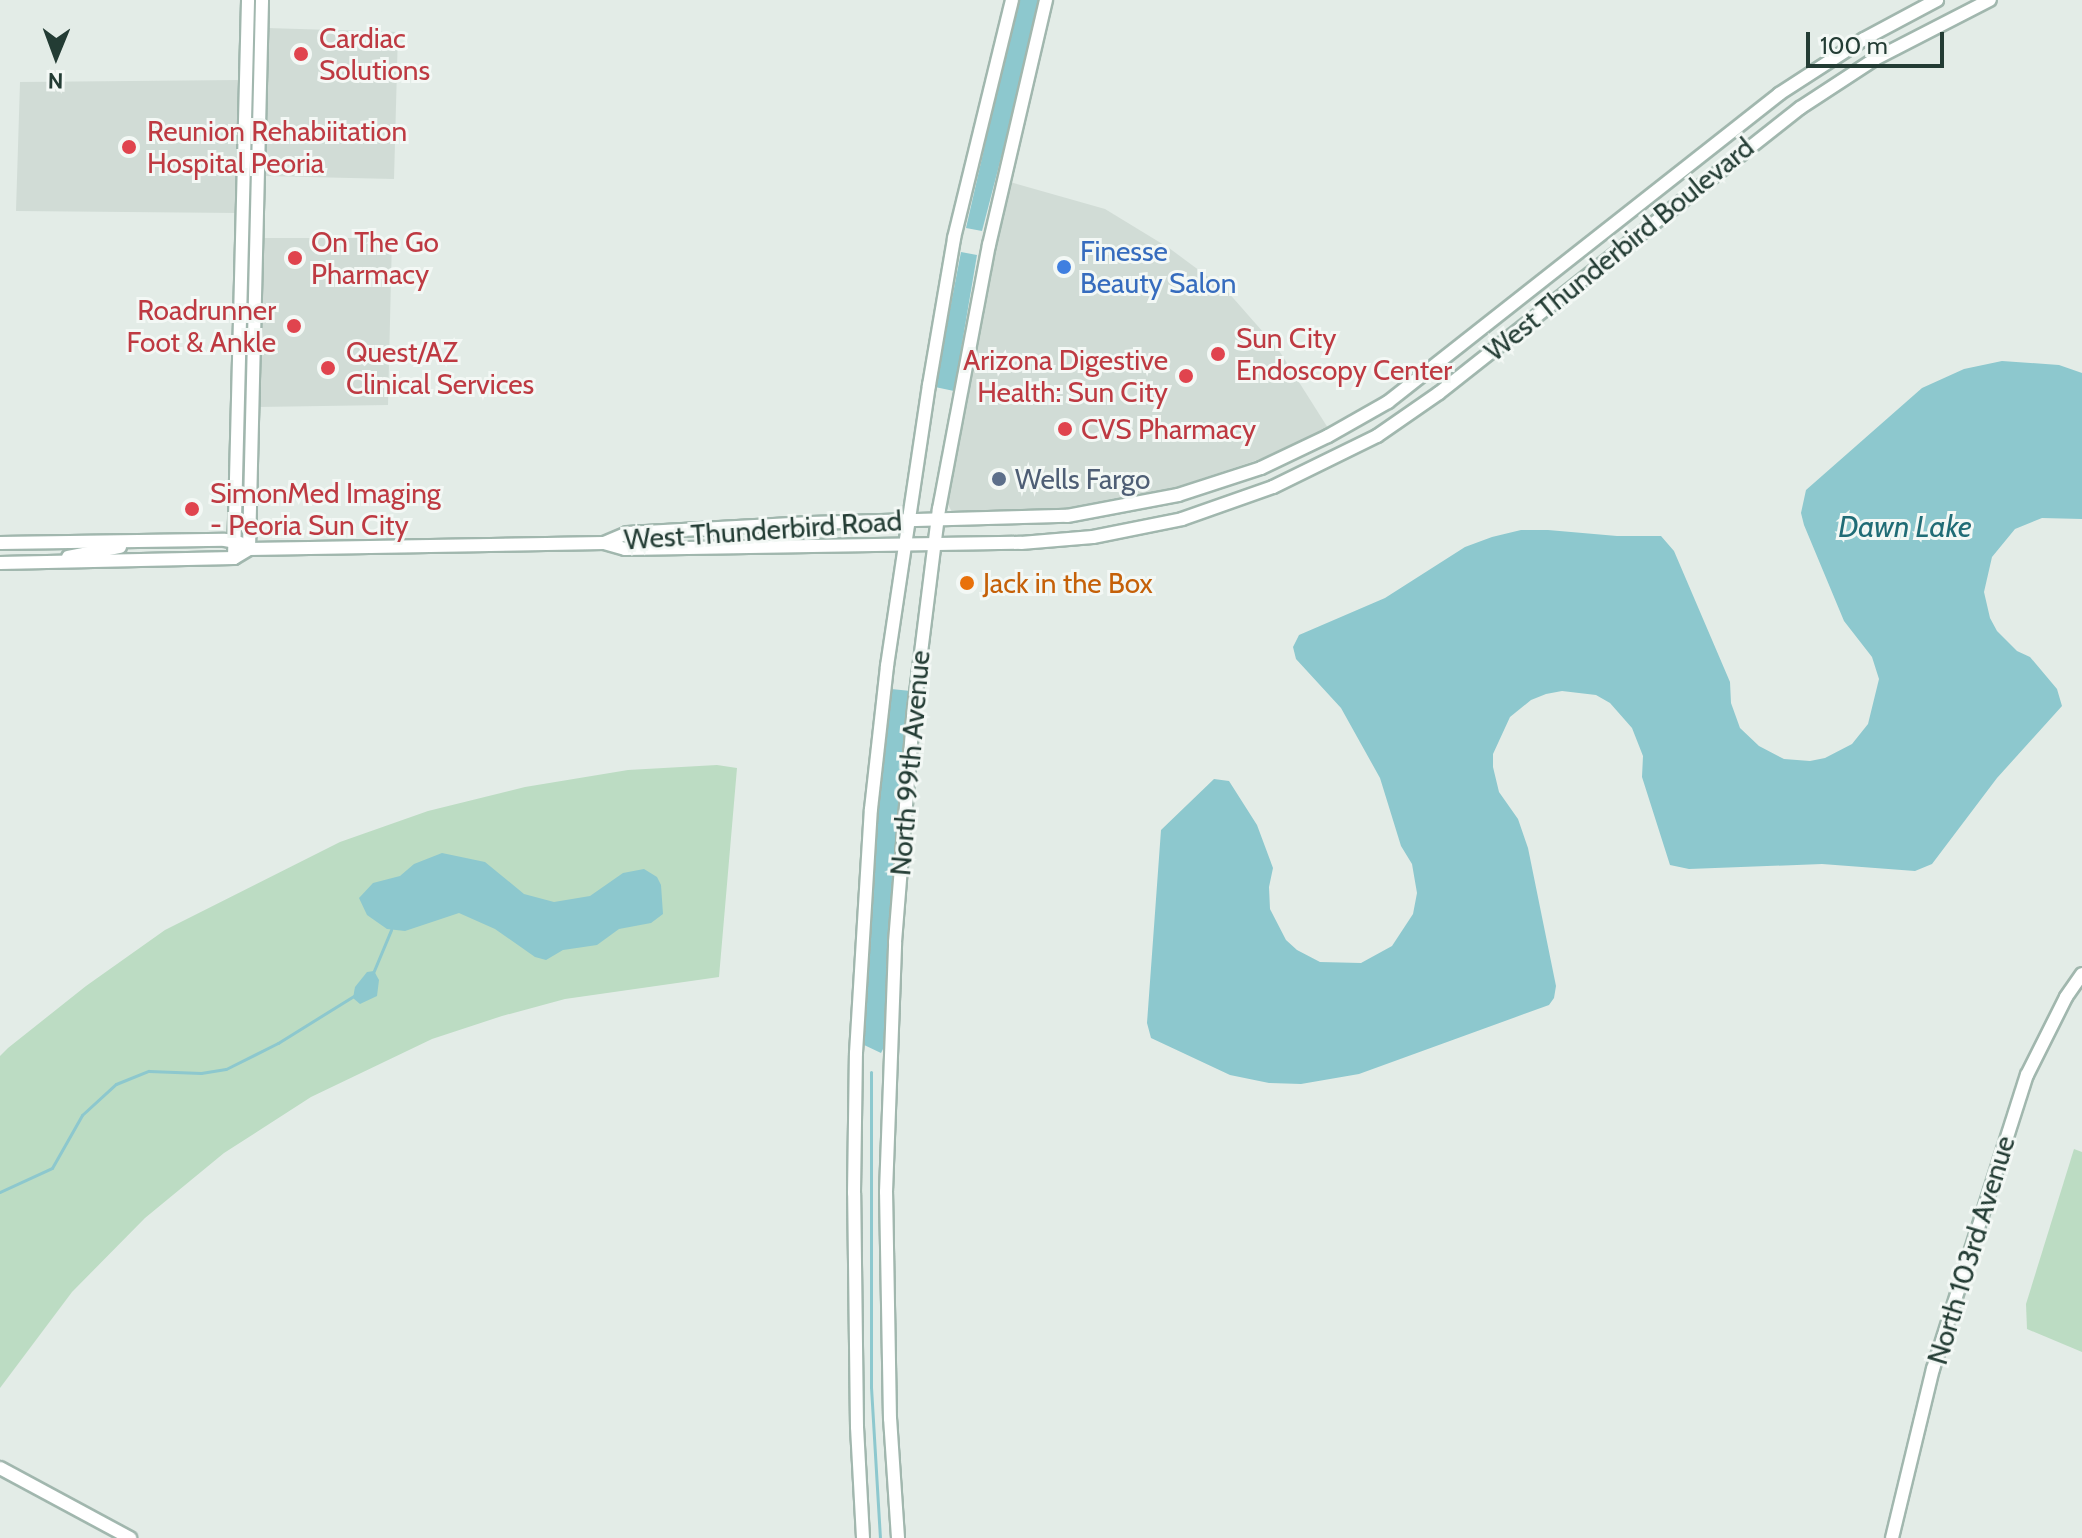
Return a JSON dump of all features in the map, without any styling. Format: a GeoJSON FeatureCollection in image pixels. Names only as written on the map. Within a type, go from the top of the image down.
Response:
{"type":"FeatureCollection","features":[{"type":"Feature","properties":{"kind":"main road"},"geometry":{"type":"LineString","coordinates":[[248,0],[237,423],[249,549]]}},
{"type":"Feature","properties":{"kind":"main road"},"geometry":{"type":"LineString","coordinates":[[234,558],[251,423],[260,0]]}},
{"type":"Feature","properties":{"kind":"main road","name":"North 99th Avenue"},"geometry":{"type":"LineString","coordinates":[[863,1538],[855,1338],[856,1053],[871,809],[904,545],[954,238],[1012,0]]}},
{"type":"Feature","properties":{"kind":"main road","name":"North 99th Avenue"},"geometry":{"type":"LineString","coordinates":[[898,1538],[890,1419],[886,1192],[894,958],[913,717],[936,521],[989,245],[1046,0]]}},
{"type":"Feature","properties":{"kind":"main road","name":"West Thunderbird Boulevard"},"geometry":{"type":"LineString","coordinates":[[922,521],[1055,518],[1141,505],[1243,474],[1328,436],[1406,389],[1794,83],[1937,0]]}},
{"type":"Feature","properties":{"kind":"main road","name":"West Thunderbird Boulevard"},"geometry":{"type":"LineString","coordinates":[[918,545],[1056,541],[1158,525],[1244,499],[1340,456],[1377,436],[1439,393],[1800,108],[1875,59],[1990,0]]}},
{"type":"Feature","properties":{"kind":"main road"},"geometry":{"type":"LineString","coordinates":[[244,178],[258,178]]}},
{"type":"Feature","properties":{"kind":"main road"},"geometry":{"type":"LineString","coordinates":[[242,236],[256,236]]}},
{"type":"Feature","properties":{"kind":"main road"},"geometry":{"type":"LineString","coordinates":[[237,423],[251,423]]}},
{"type":"Feature","properties":{"kind":"main road","name":"West Thunderbird Road"},"geometry":{"type":"LineString","coordinates":[[604,543],[627,533],[922,521]]}},
{"type":"Feature","properties":{"kind":"main road"},"geometry":{"type":"LineString","coordinates":[[0,543],[235,540],[249,549]]}},
{"type":"Feature","properties":{"kind":"main road"},"geometry":{"type":"LineString","coordinates":[[67,562],[72,554],[111,551],[134,542]]}},
{"type":"Feature","properties":{"kind":"main road","name":"West Thunderbird Road"},"geometry":{"type":"LineString","coordinates":[[0,563],[234,558],[249,549],[604,543],[625,549],[918,545]]}},
{"type":"Feature","properties":{"kind":"main road","name":"North 103rd Avenue"},"geometry":{"type":"LineString","coordinates":[[1892,1538],[1933,1369],[2027,1075],[2066,997],[2082,974]]}},
{"type":"Feature","properties":{"kind":"main road"},"geometry":{"type":"LineString","coordinates":[[0,1468],[130,1538]]}},
{"type":"Feature","properties":{"kind":"shaded area"},"geometry":{"type":"Polygon","coordinates":[[[267,28],[398,32],[394,179],[264,176],[267,28]]]}},
{"type":"Feature","properties":{"kind":"shaded area","name":"Reunion Rehabiitation Hospital Peoria"},"geometry":{"type":"Polygon","coordinates":[[[241,80],[238,213],[16,211],[20,82],[241,80]]]}},
{"type":"Feature","properties":{"kind":"shaded area"},"geometry":{"type":"Polygon","coordinates":[[[1010,182],[1105,209],[1169,248],[1227,291],[1278,349],[1328,428],[1272,455],[1165,491],[1071,509],[964,515],[952,512],[945,499],[954,446],[1010,182]]]}},
{"type":"Feature","properties":{"kind":"shaded area"},"geometry":{"type":"Polygon","coordinates":[[[262,238],[392,238],[388,405],[258,407],[262,238]]]}},
{"type":"Feature","properties":{"kind":"green space"},"geometry":{"type":"Polygon","coordinates":[[[717,765],[737,768],[719,977],[565,999],[502,1016],[432,1039],[311,1097],[224,1153],[145,1218],[72,1292],[0,1388],[0,1056],[8,1048],[86,986],[165,930],[340,842],[428,811],[525,787],[628,770],[717,765]]]}},
{"type":"Feature","properties":{"kind":"green space"},"geometry":{"type":"Polygon","coordinates":[[[2074,1149],[2082,1152],[2082,1352],[2027,1329],[2026,1304],[2074,1149]]]}},
{"type":"Feature","properties":{"kind":"water"},"geometry":{"type":"Polygon","coordinates":[[[1018,0],[1042,0],[982,231],[966,228],[1018,0]]]}},
{"type":"Feature","properties":{"kind":"water"},"geometry":{"type":"Polygon","coordinates":[[[961,252],[977,255],[954,391],[935,387],[961,252]]]}},
{"type":"Feature","properties":{"kind":"water","name":"Dawn Lake"},"geometry":{"type":"Polygon","coordinates":[[[2002,361],[2059,365],[2082,373],[2082,519],[2042,518],[2015,529],[1992,557],[1984,592],[1990,618],[1997,631],[2017,651],[2030,657],[2057,689],[2062,706],[1997,778],[1932,864],[1915,871],[1822,864],[1689,869],[1670,865],[1642,777],[1643,756],[1632,728],[1610,703],[1596,695],[1562,691],[1546,694],[1531,700],[1510,717],[1493,754],[1493,767],[1499,792],[1518,819],[1528,848],[1556,986],[1549,1005],[1359,1074],[1301,1084],[1269,1083],[1230,1075],[1151,1038],[1147,1023],[1161,830],[1214,779],[1229,781],[1257,825],[1273,868],[1269,887],[1270,909],[1286,940],[1297,950],[1320,962],[1361,963],[1392,946],[1413,914],[1417,893],[1412,864],[1401,846],[1380,778],[1341,708],[1296,659],[1293,647],[1299,635],[1385,598],[1465,547],[1492,537],[1521,530],[1661,536],[1674,551],[1730,682],[1731,703],[1740,728],[1759,746],[1784,759],[1810,761],[1825,758],[1852,744],[1868,724],[1879,679],[1872,657],[1844,621],[1804,525],[1801,513],[1806,490],[1922,388],[1964,369],[2002,361]]]}},
{"type":"Feature","properties":{"kind":"water"},"geometry":{"type":"Polygon","coordinates":[[[891,689],[911,691],[884,1047],[881,1053],[862,1044],[873,856],[891,689]]]}},
{"type":"Feature","properties":{"kind":"water"},"geometry":{"type":"Polygon","coordinates":[[[442,853],[485,862],[524,894],[554,902],[590,896],[623,873],[644,869],[657,877],[661,885],[663,914],[651,923],[619,929],[597,945],[563,950],[546,960],[535,957],[495,929],[459,913],[405,931],[387,929],[367,915],[359,898],[373,883],[400,876],[414,864],[442,853]]]}},
{"type":"Feature","properties":{"kind":"water"},"geometry":{"type":"Polygon","coordinates":[[[374,971],[379,980],[377,996],[360,1004],[353,998],[355,987],[367,972],[374,971]]]}},
{"type":"Feature","properties":{"kind":"waterway"},"geometry":{"type":"LineString","coordinates":[[373,973],[391,930]]}},
{"type":"Feature","properties":{"kind":"waterway"},"geometry":{"type":"LineString","coordinates":[[0,1192],[52,1168],[82,1115],[116,1084],[149,1071],[201,1073],[226,1069],[278,1043],[355,995]]}},
{"type":"Feature","properties":{"kind":"waterway"},"geometry":{"type":"LineString","coordinates":[[871,1072],[871,1387],[880,1538]]}},
{"type":"Feature","properties":{"kind":"place","name":"Cardiac Solutions"},"geometry":{"type":"Point","coordinates":[301,54]}},
{"type":"Feature","properties":{"kind":"place","name":"Reunion Rehabiitation Hospital Peoria"},"geometry":{"type":"Point","coordinates":[129,147]}},
{"type":"Feature","properties":{"kind":"place","name":"On The Go Pharmacy"},"geometry":{"type":"Point","coordinates":[295,258]}},
{"type":"Feature","properties":{"kind":"place","name":"Finesse Beauty Salon"},"geometry":{"type":"Point","coordinates":[1064,267]}},
{"type":"Feature","properties":{"kind":"place","name":"Roadrunner Foot & Ankle"},"geometry":{"type":"Point","coordinates":[294,326]}},
{"type":"Feature","properties":{"kind":"place","name":"Sun City Endoscopy Center"},"geometry":{"type":"Point","coordinates":[1218,354]}},
{"type":"Feature","properties":{"kind":"place","name":"Quest/AZ Clinical Services"},"geometry":{"type":"Point","coordinates":[328,368]}},
{"type":"Feature","properties":{"kind":"place","name":"Arizona Digestive Health: Sun City"},"geometry":{"type":"Point","coordinates":[1186,376]}},
{"type":"Feature","properties":{"kind":"place","name":"CVS Pharmacy"},"geometry":{"type":"Point","coordinates":[1065,429]}},
{"type":"Feature","properties":{"kind":"place","name":"Wells Fargo"},"geometry":{"type":"Point","coordinates":[999,479]}},
{"type":"Feature","properties":{"kind":"place","name":"SimonMed Imaging - Peoria Sun City"},"geometry":{"type":"Point","coordinates":[192,509]}},
{"type":"Feature","properties":{"kind":"place","name":"Jack in the Box"},"geometry":{"type":"Point","coordinates":[967,583]}}]}
